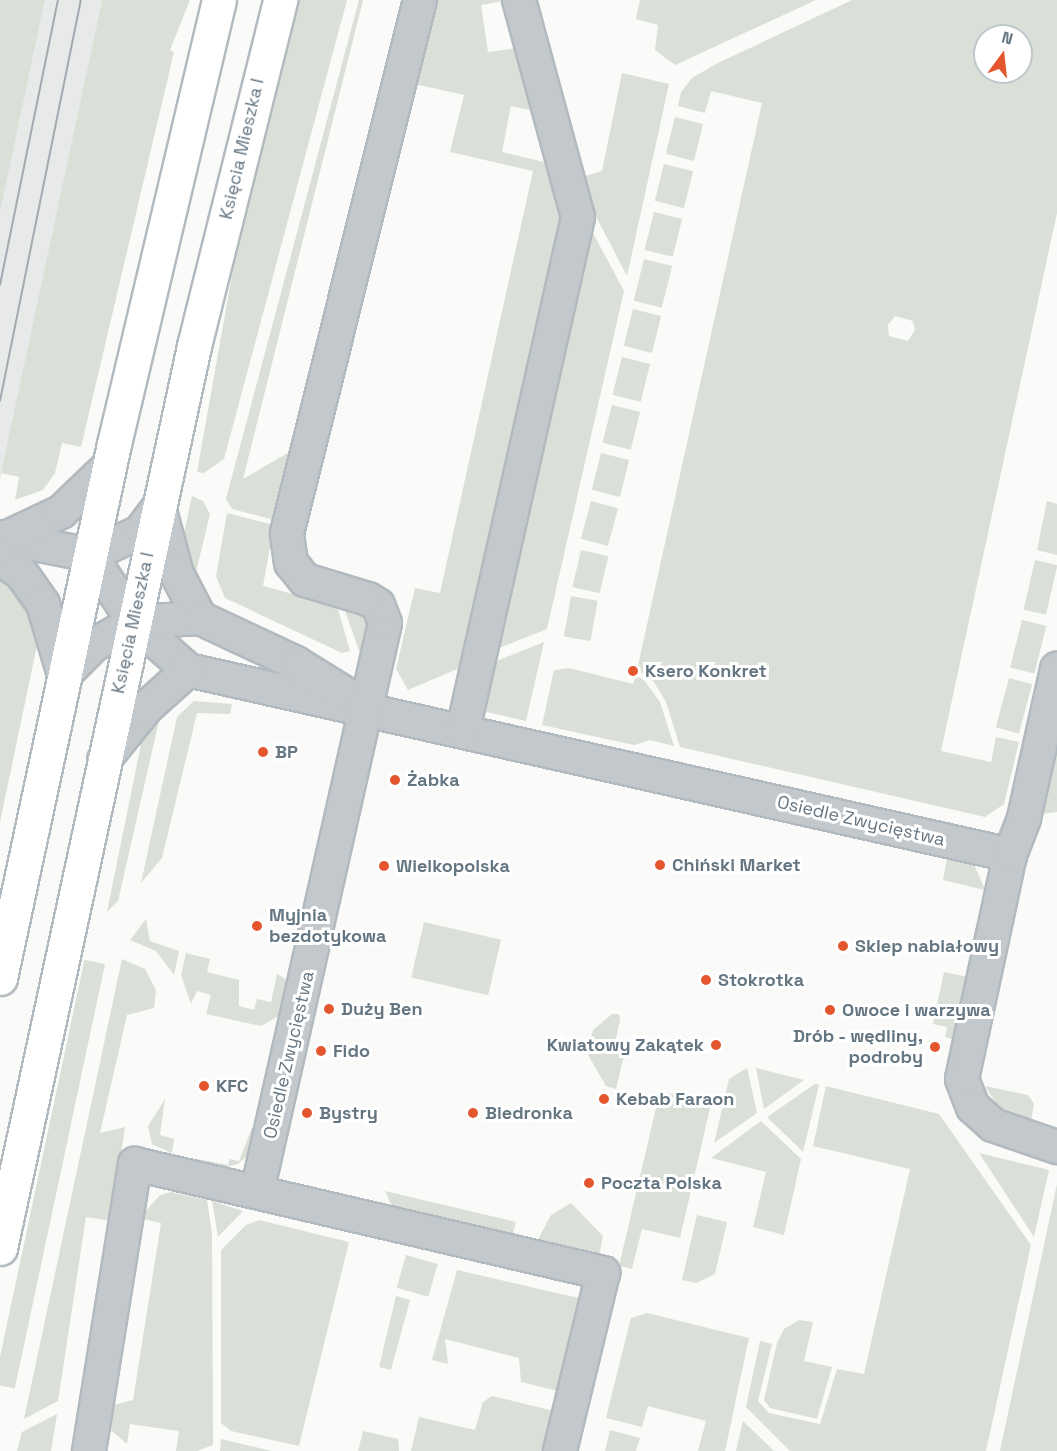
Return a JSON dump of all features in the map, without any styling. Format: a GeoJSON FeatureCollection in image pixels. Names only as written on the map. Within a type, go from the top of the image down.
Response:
{"type":"FeatureCollection","features":[{"type":"Feature","properties":{"kind":"street"},"geometry":{"type":"LineString","coordinates":[[0,978],[110,465],[219,0]]}},
{"type":"Feature","properties":{"kind":"street","name":"Księcia Mieszka I"},"geometry":{"type":"LineString","coordinates":[[0,1248],[159,507],[280,0]]}},
{"type":"Feature","properties":{"kind":"street"},"geometry":{"type":"LineString","coordinates":[[367,707],[384,614],[368,599],[305,580],[291,563],[287,533],[420,0]]}},
{"type":"Feature","properties":{"kind":"street"},"geometry":{"type":"LineString","coordinates":[[463,730],[578,217],[519,0]]}},
{"type":"Feature","properties":{"kind":"street"},"geometry":{"type":"LineString","coordinates":[[2,548],[61,512],[110,465]]}},
{"type":"Feature","properties":{"kind":"street"},"geometry":{"type":"LineString","coordinates":[[2,548],[90,555],[140,532],[159,507]]}},
{"type":"Feature","properties":{"kind":"street"},"geometry":{"type":"LineString","coordinates":[[64,675],[94,645],[134,622],[200,618],[177,574],[159,507]]}},
{"type":"Feature","properties":{"kind":"street"},"geometry":{"type":"LineString","coordinates":[[2,548],[43,604],[64,675]]}},
{"type":"Feature","properties":{"kind":"street"},"geometry":{"type":"LineString","coordinates":[[90,555],[134,622],[188,670],[104,760]]}},
{"type":"Feature","properties":{"kind":"street","name":"Osiedle Zwycięstwa"},"geometry":{"type":"LineString","coordinates":[[200,618],[296,663],[367,707]]}},
{"type":"Feature","properties":{"kind":"street"},"geometry":{"type":"LineString","coordinates":[[1057,669],[1024,818],[1010,855],[962,1079],[973,1107],[993,1125],[1057,1147]]}},
{"type":"Feature","properties":{"kind":"street","name":"Osiedle Zwycięstwa"},"geometry":{"type":"LineString","coordinates":[[188,670],[367,707],[1010,855]]}},
{"type":"Feature","properties":{"kind":"street","name":"Osiedle Zwycięstwa"},"geometry":{"type":"LineString","coordinates":[[257,1192],[367,707]]}},
{"type":"Feature","properties":{"kind":"street"},"geometry":{"type":"LineString","coordinates":[[88,1451],[135,1164],[603,1273],[560,1451]]}},
{"type":"Feature","properties":{"kind":"shaded area"},"geometry":{"type":"Polygon","coordinates":[[[0,0],[45,0],[0,213],[0,0]]]}},
{"type":"Feature","properties":{"kind":"shaded area"},"geometry":{"type":"Polygon","coordinates":[[[45,0],[102,0],[0,480],[0,213],[45,0]]]}},
{"type":"Feature","properties":{"kind":"shaded area"},"geometry":{"type":"Polygon","coordinates":[[[102,0],[190,0],[170,50],[174,52],[81,447],[62,443],[55,473],[43,490],[15,500],[19,477],[1,473],[102,0]]]}},
{"type":"Feature","properties":{"kind":"shaded area"},"geometry":{"type":"Polygon","coordinates":[[[293,0],[347,0],[224,459],[204,473],[197,472],[243,213],[293,0]]]}},
{"type":"Feature","properties":{"kind":"shaded area"},"geometry":{"type":"Polygon","coordinates":[[[359,0],[363,0],[243,479],[291,451],[275,520],[232,509],[226,499],[359,0]]]}},
{"type":"Feature","properties":{"kind":"shaded area"},"geometry":{"type":"Polygon","coordinates":[[[435,0],[508,0],[481,5],[488,52],[518,48],[540,112],[511,106],[502,152],[557,165],[566,213],[462,667],[408,690],[396,669],[415,588],[440,593],[533,171],[450,152],[464,95],[415,84],[435,0]]]}},
{"type":"Feature","properties":{"kind":"shaded area"},"geometry":{"type":"Polygon","coordinates":[[[640,0],[816,0],[675,65],[655,50],[658,25],[636,19],[640,0]]]}},
{"type":"Feature","properties":{"kind":"shaded area"},"geometry":{"type":"Polygon","coordinates":[[[852,0],[1057,0],[1057,213],[941,751],[991,762],[996,737],[1019,742],[1004,804],[985,817],[680,747],[666,702],[652,679],[637,670],[762,103],[711,91],[705,113],[678,106],[681,92],[692,78],[716,64],[852,0]],[[895,316],[888,325],[889,336],[908,341],[915,330],[913,321],[895,316]]]}},
{"type":"Feature","properties":{"kind":"shaded area"},"geometry":{"type":"Polygon","coordinates":[[[622,73],[669,84],[627,276],[592,209],[585,176],[602,171],[622,73]]]}},
{"type":"Feature","properties":{"kind":"shaded area"},"geometry":{"type":"Polygon","coordinates":[[[675,117],[703,124],[694,161],[666,154],[675,117]]]}},
{"type":"Feature","properties":{"kind":"shaded area"},"geometry":{"type":"Polygon","coordinates":[[[664,164],[693,171],[684,208],[655,201],[664,164]]]}},
{"type":"Feature","properties":{"kind":"shaded area"},"geometry":{"type":"Polygon","coordinates":[[[654,212],[682,219],[673,257],[645,250],[654,212]]]}},
{"type":"Feature","properties":{"kind":"shaded area"},"geometry":{"type":"Polygon","coordinates":[[[584,216],[624,291],[547,629],[487,653],[584,216]]]}},
{"type":"Feature","properties":{"kind":"shaded area"},"geometry":{"type":"Polygon","coordinates":[[[644,259],[672,266],[662,308],[634,301],[644,259]]]}},
{"type":"Feature","properties":{"kind":"shaded area"},"geometry":{"type":"Polygon","coordinates":[[[633,309],[661,316],[652,353],[624,346],[633,309]]]}},
{"type":"Feature","properties":{"kind":"shaded area"},"geometry":{"type":"Polygon","coordinates":[[[622,357],[650,364],[641,402],[613,395],[622,357]]]}},
{"type":"Feature","properties":{"kind":"shaded area"},"geometry":{"type":"Polygon","coordinates":[[[612,405],[640,412],[631,450],[603,443],[612,405]]]}},
{"type":"Feature","properties":{"kind":"shaded area"},"geometry":{"type":"Polygon","coordinates":[[[601,453],[629,460],[620,497],[592,490],[601,453]]]}},
{"type":"Feature","properties":{"kind":"shaded area"},"geometry":{"type":"Polygon","coordinates":[[[192,496],[203,501],[210,514],[193,584],[182,542],[192,496]]]}},
{"type":"Feature","properties":{"kind":"shaded area"},"geometry":{"type":"Polygon","coordinates":[[[591,501],[618,508],[608,546],[581,539],[591,501]]]}},
{"type":"Feature","properties":{"kind":"shaded area"},"geometry":{"type":"Polygon","coordinates":[[[1047,501],[1057,504],[1057,555],[1037,550],[1047,501]]]}},
{"type":"Feature","properties":{"kind":"shaded area"},"geometry":{"type":"Polygon","coordinates":[[[227,513],[274,525],[263,586],[337,606],[350,651],[342,653],[225,598],[216,576],[227,513]]]}},
{"type":"Feature","properties":{"kind":"shaded area"},"geometry":{"type":"Polygon","coordinates":[[[581,550],[608,556],[600,593],[572,587],[581,550]]]}},
{"type":"Feature","properties":{"kind":"shaded area"},"geometry":{"type":"Polygon","coordinates":[[[1035,560],[1057,565],[1046,615],[1024,610],[1035,560]]]}},
{"type":"Feature","properties":{"kind":"shaded area"},"geometry":{"type":"Polygon","coordinates":[[[0,572],[20,585],[39,636],[0,822],[0,572]]]}},
{"type":"Feature","properties":{"kind":"shaded area"},"geometry":{"type":"Polygon","coordinates":[[[571,596],[598,601],[590,641],[564,636],[571,596]]]}},
{"type":"Feature","properties":{"kind":"shaded area"},"geometry":{"type":"Polygon","coordinates":[[[344,608],[359,613],[368,626],[360,654],[344,608]]]}},
{"type":"Feature","properties":{"kind":"shaded area"},"geometry":{"type":"Polygon","coordinates":[[[1022,620],[1046,626],[1034,674],[1010,668],[1022,620]]]}},
{"type":"Feature","properties":{"kind":"shaded area"},"geometry":{"type":"Polygon","coordinates":[[[544,642],[526,721],[482,711],[484,666],[544,642]]]}},
{"type":"Feature","properties":{"kind":"shaded area"},"geometry":{"type":"Polygon","coordinates":[[[569,668],[633,684],[636,676],[644,680],[660,702],[674,746],[650,740],[634,745],[542,725],[554,670],[569,668]]]}},
{"type":"Feature","properties":{"kind":"shaded area"},"geometry":{"type":"Polygon","coordinates":[[[1009,678],[1032,684],[1019,733],[996,727],[1009,678]]]}},
{"type":"Feature","properties":{"kind":"shaded area"},"geometry":{"type":"Polygon","coordinates":[[[194,701],[232,704],[230,714],[197,713],[162,858],[141,883],[177,717],[194,701]]]}},
{"type":"Feature","properties":{"kind":"shaded area"},"geometry":{"type":"Polygon","coordinates":[[[163,703],[118,901],[107,912],[142,739],[163,703]]]}},
{"type":"Feature","properties":{"kind":"shaded area"},"geometry":{"type":"Polygon","coordinates":[[[1057,713],[1057,812],[1041,814],[1038,809],[1057,713]]]}},
{"type":"Feature","properties":{"kind":"shaded area"},"geometry":{"type":"Polygon","coordinates":[[[948,853],[974,864],[985,890],[943,880],[948,853]]]}},
{"type":"Feature","properties":{"kind":"shaded area"},"geometry":{"type":"Polygon","coordinates":[[[146,919],[150,941],[179,951],[174,975],[156,951],[130,940],[146,919]]]}},
{"type":"Feature","properties":{"kind":"shaded area"},"geometry":{"type":"Polygon","coordinates":[[[424,922],[501,940],[488,995],[411,978],[424,922]]]}},
{"type":"Feature","properties":{"kind":"shaded area"},"geometry":{"type":"Polygon","coordinates":[[[186,953],[210,959],[207,972],[239,980],[239,1006],[254,1010],[257,999],[271,1002],[277,974],[284,978],[289,985],[282,1014],[261,1026],[206,1014],[211,995],[197,991],[191,1004],[181,975],[186,953]]]}},
{"type":"Feature","properties":{"kind":"shaded area"},"geometry":{"type":"Polygon","coordinates":[[[122,959],[145,969],[156,990],[154,1008],[127,1015],[100,1133],[125,1127],[111,1221],[86,1217],[58,1401],[24,1419],[122,959]]]}},
{"type":"Feature","properties":{"kind":"shaded area"},"geometry":{"type":"Polygon","coordinates":[[[84,960],[105,964],[15,1389],[0,1385],[0,1357],[84,960]]]}},
{"type":"Feature","properties":{"kind":"shaded area"},"geometry":{"type":"Polygon","coordinates":[[[944,972],[968,977],[954,1040],[945,1037],[947,1027],[933,1024],[944,972]]]}},
{"type":"Feature","properties":{"kind":"shaded area"},"geometry":{"type":"Polygon","coordinates":[[[612,1014],[619,1014],[620,1020],[614,1048],[625,1051],[616,1089],[606,1086],[587,1053],[593,1030],[612,1014]]]}},
{"type":"Feature","properties":{"kind":"shaded area"},"geometry":{"type":"Polygon","coordinates":[[[747,1068],[757,1113],[714,1143],[729,1079],[747,1068]]]}},
{"type":"Feature","properties":{"kind":"shaded area"},"geometry":{"type":"Polygon","coordinates":[[[756,1068],[804,1080],[764,1109],[756,1068]]]}},
{"type":"Feature","properties":{"kind":"shaded area"},"geometry":{"type":"Polygon","coordinates":[[[815,1084],[819,1085],[803,1152],[767,1117],[815,1084]]]}},
{"type":"Feature","properties":{"kind":"shaded area"},"geometry":{"type":"Polygon","coordinates":[[[826,1086],[939,1114],[1031,1245],[986,1451],[790,1451],[746,1407],[760,1341],[772,1344],[758,1401],[769,1413],[820,1424],[837,1369],[864,1374],[910,1169],[813,1146],[826,1086]]]}},
{"type":"Feature","properties":{"kind":"shaded area"},"geometry":{"type":"Polygon","coordinates":[[[985,1086],[1028,1095],[1034,1104],[1031,1121],[999,1108],[985,1086]]]}},
{"type":"Feature","properties":{"kind":"shaded area"},"geometry":{"type":"Polygon","coordinates":[[[660,1091],[711,1104],[680,1238],[642,1229],[632,1269],[619,1266],[660,1091]]]}},
{"type":"Feature","properties":{"kind":"shaded area"},"geometry":{"type":"Polygon","coordinates":[[[165,1099],[160,1135],[174,1139],[172,1153],[152,1144],[148,1126],[165,1099]]]}},
{"type":"Feature","properties":{"kind":"shaded area"},"geometry":{"type":"Polygon","coordinates":[[[761,1121],[801,1159],[784,1235],[753,1227],[766,1172],[711,1158],[761,1121]]]}},
{"type":"Feature","properties":{"kind":"shaded area"},"geometry":{"type":"Polygon","coordinates":[[[252,1128],[258,1129],[251,1152],[238,1164],[221,1168],[196,1163],[197,1159],[228,1165],[230,1159],[239,1161],[252,1128]]]}},
{"type":"Feature","properties":{"kind":"shaded area"},"geometry":{"type":"Polygon","coordinates":[[[979,1153],[1049,1170],[1034,1237],[979,1153]]]}},
{"type":"Feature","properties":{"kind":"shaded area"},"geometry":{"type":"Polygon","coordinates":[[[1057,1184],[1057,1451],[1000,1451],[1011,1399],[1057,1184]]]}},
{"type":"Feature","properties":{"kind":"shaded area"},"geometry":{"type":"Polygon","coordinates":[[[385,1191],[516,1222],[511,1241],[394,1211],[385,1191]]]}},
{"type":"Feature","properties":{"kind":"shaded area"},"geometry":{"type":"Polygon","coordinates":[[[171,1192],[207,1200],[212,1233],[213,1445],[197,1451],[176,1451],[179,1431],[130,1424],[127,1444],[106,1426],[114,1405],[133,1400],[161,1223],[139,1218],[160,1195],[171,1192]]]}},
{"type":"Feature","properties":{"kind":"shaded area"},"geometry":{"type":"Polygon","coordinates":[[[212,1201],[243,1211],[218,1237],[212,1201]]]}},
{"type":"Feature","properties":{"kind":"shaded area"},"geometry":{"type":"Polygon","coordinates":[[[571,1203],[603,1236],[598,1261],[535,1245],[551,1215],[571,1203]]]}},
{"type":"Feature","properties":{"kind":"shaded area"},"geometry":{"type":"Polygon","coordinates":[[[697,1215],[727,1222],[715,1274],[696,1283],[682,1280],[697,1215]]]}},
{"type":"Feature","properties":{"kind":"shaded area"},"geometry":{"type":"Polygon","coordinates":[[[259,1220],[349,1242],[299,1446],[231,1431],[221,1423],[221,1250],[246,1225],[259,1220]]]}},
{"type":"Feature","properties":{"kind":"shaded area"},"geometry":{"type":"Polygon","coordinates":[[[406,1255],[438,1264],[428,1297],[397,1288],[406,1255]]]}},
{"type":"Feature","properties":{"kind":"shaded area"},"geometry":{"type":"Polygon","coordinates":[[[457,1270],[583,1299],[562,1392],[521,1382],[519,1358],[445,1339],[448,1364],[432,1360],[457,1270]]]}},
{"type":"Feature","properties":{"kind":"shaded area"},"geometry":{"type":"Polygon","coordinates":[[[396,1296],[410,1300],[391,1370],[379,1367],[396,1296]]]}},
{"type":"Feature","properties":{"kind":"shaded area"},"geometry":{"type":"Polygon","coordinates":[[[647,1313],[749,1338],[725,1451],[698,1451],[706,1421],[648,1406],[642,1427],[606,1418],[631,1318],[647,1313]]]}},
{"type":"Feature","properties":{"kind":"shaded area"},"geometry":{"type":"Polygon","coordinates":[[[799,1320],[813,1322],[804,1361],[832,1367],[817,1419],[770,1408],[764,1400],[777,1343],[784,1329],[799,1320]]]}},
{"type":"Feature","properties":{"kind":"shaded area"},"geometry":{"type":"Polygon","coordinates":[[[492,1396],[554,1411],[551,1451],[411,1451],[419,1417],[475,1430],[483,1402],[492,1396]]]}},
{"type":"Feature","properties":{"kind":"shaded area"},"geometry":{"type":"Polygon","coordinates":[[[57,1414],[51,1451],[17,1451],[22,1432],[57,1414]]]}},
{"type":"Feature","properties":{"kind":"shaded area"},"geometry":{"type":"Polygon","coordinates":[[[743,1421],[774,1451],[736,1451],[743,1421]]]}},
{"type":"Feature","properties":{"kind":"shaded area"},"geometry":{"type":"Polygon","coordinates":[[[610,1430],[640,1438],[636,1451],[605,1451],[610,1430]]]}},
{"type":"Feature","properties":{"kind":"shaded area"},"geometry":{"type":"Polygon","coordinates":[[[363,1431],[398,1439],[399,1451],[358,1451],[363,1431]]]}},
{"type":"Feature","properties":{"kind":"shaded area"},"geometry":{"type":"Polygon","coordinates":[[[221,1439],[272,1451],[220,1451],[221,1439]]]}},
{"type":"Feature","properties":{"kind":"tram line"},"geometry":{"type":"LineString","coordinates":[[0,285],[58,0]]}},
{"type":"Feature","properties":{"kind":"tram line"},"geometry":{"type":"LineString","coordinates":[[0,401],[81,0]]}},
{"type":"Feature","properties":{"kind":"place","name":"Ksero Konkret"},"geometry":{"type":"Point","coordinates":[633,671]}},
{"type":"Feature","properties":{"kind":"place","name":"BP"},"geometry":{"type":"Point","coordinates":[263,752]}},
{"type":"Feature","properties":{"kind":"place","name":"Żabka"},"geometry":{"type":"Point","coordinates":[395,780]}},
{"type":"Feature","properties":{"kind":"place","name":"Chiński Market"},"geometry":{"type":"Point","coordinates":[660,865]}},
{"type":"Feature","properties":{"kind":"place","name":"Wielkopolska"},"geometry":{"type":"Point","coordinates":[384,866]}},
{"type":"Feature","properties":{"kind":"place","name":"Myjnia bezdotykowa"},"geometry":{"type":"Point","coordinates":[257,926]}},
{"type":"Feature","properties":{"kind":"place","name":"Sklep nabiałowy"},"geometry":{"type":"Point","coordinates":[843,946]}},
{"type":"Feature","properties":{"kind":"place","name":"Stokrotka"},"geometry":{"type":"Point","coordinates":[706,980]}},
{"type":"Feature","properties":{"kind":"place","name":"Duży Ben"},"geometry":{"type":"Point","coordinates":[329,1009]}},
{"type":"Feature","properties":{"kind":"place","name":"Owoce i warzywa"},"geometry":{"type":"Point","coordinates":[830,1010]}},
{"type":"Feature","properties":{"kind":"place","name":"Kwiatowy Zakątek"},"geometry":{"type":"Point","coordinates":[716,1045]}},
{"type":"Feature","properties":{"kind":"place","name":"Drób - wędliny, podroby"},"geometry":{"type":"Point","coordinates":[935,1047]}},
{"type":"Feature","properties":{"kind":"place","name":"Fido"},"geometry":{"type":"Point","coordinates":[321,1051]}},
{"type":"Feature","properties":{"kind":"place","name":"KFC"},"geometry":{"type":"Point","coordinates":[204,1086]}},
{"type":"Feature","properties":{"kind":"place","name":"Kebab Faraon"},"geometry":{"type":"Point","coordinates":[604,1099]}},
{"type":"Feature","properties":{"kind":"place","name":"Bystry"},"geometry":{"type":"Point","coordinates":[307,1113]}},
{"type":"Feature","properties":{"kind":"place","name":"Biedronka"},"geometry":{"type":"Point","coordinates":[473,1113]}},
{"type":"Feature","properties":{"kind":"place","name":"Poczta Polska"},"geometry":{"type":"Point","coordinates":[589,1183]}}]}
